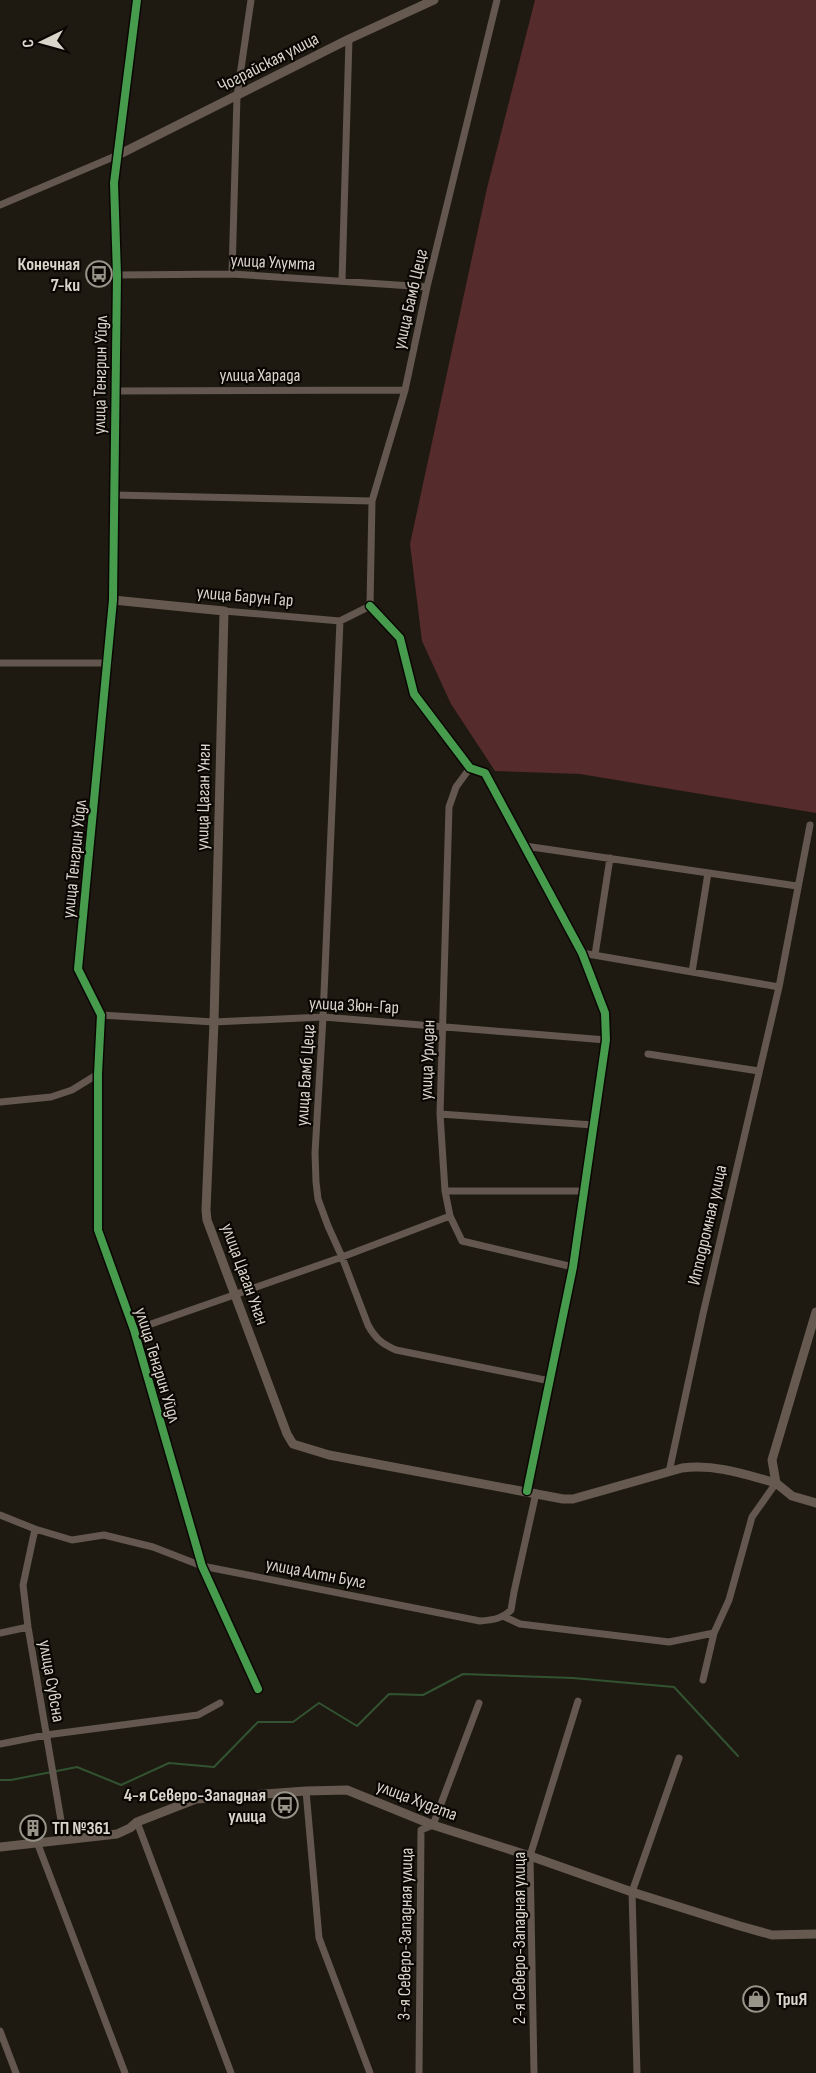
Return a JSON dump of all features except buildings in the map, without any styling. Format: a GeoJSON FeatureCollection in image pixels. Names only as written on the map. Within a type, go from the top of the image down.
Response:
{"type":"FeatureCollection","features":[{"type":"Feature","properties":{"kind":"street","name":"улица Тенгрин Уйдл"},"geometry":{"type":"LineString","coordinates":[[137,0],[114,183],[117,275],[113,600],[109,663],[78,969],[101,1015],[98,1074],[98,1230],[134,1330],[202,1566],[258,1689]]}},
{"type":"Feature","properties":{"kind":"street"},"geometry":{"type":"LineString","coordinates":[[232,274],[237,96],[251,0]]}},
{"type":"Feature","properties":{"kind":"street","name":"Чограйская улица"},"geometry":{"type":"LineString","coordinates":[[118,156],[349,39],[434,0]]}},
{"type":"Feature","properties":{"kind":"street","name":"улица Бамб Цецг"},"geometry":{"type":"LineString","coordinates":[[370,606],[372,501],[405,390],[427,287],[497,0]]}},
{"type":"Feature","properties":{"kind":"street"},"geometry":{"type":"LineString","coordinates":[[342,281],[349,39]]}},
{"type":"Feature","properties":{"kind":"street"},"geometry":{"type":"LineString","coordinates":[[0,205],[118,156]]}},
{"type":"Feature","properties":{"kind":"street","name":"улица Улумта"},"geometry":{"type":"LineString","coordinates":[[117,275],[232,274],[427,287]]}},
{"type":"Feature","properties":{"kind":"street","name":"улица Харада"},"geometry":{"type":"LineString","coordinates":[[115,391],[405,390]]}},
{"type":"Feature","properties":{"kind":"street"},"geometry":{"type":"LineString","coordinates":[[115,495],[372,501]]}},
{"type":"Feature","properties":{"kind":"street","name":"улица Барун Гар"},"geometry":{"type":"LineString","coordinates":[[113,600],[340,621]]}},
{"type":"Feature","properties":{"kind":"street"},"geometry":{"type":"LineString","coordinates":[[340,621],[370,606],[400,638],[414,694],[470,768],[485,773],[582,953],[605,1013],[606,1040],[573,1268],[550,1381],[511,1610],[505,1617],[520,1624],[669,1642],[714,1633]]}},
{"type":"Feature","properties":{"kind":"street","name":"улица Цаган Унгн"},"geometry":{"type":"LineString","coordinates":[[224,611],[214,1022],[206,1210],[234,1294],[287,1434],[293,1444],[329,1455],[531,1492],[552,1498],[573,1499],[682,1468],[714,1467],[776,1483]]}},
{"type":"Feature","properties":{"kind":"street","name":"улица Бамб Цецг"},"geometry":{"type":"LineString","coordinates":[[340,621],[324,1017],[315,1153],[318,1199],[368,1325],[381,1343],[396,1350],[550,1381]]}},
{"type":"Feature","properties":{"kind":"street"},"geometry":{"type":"LineString","coordinates":[[0,663],[109,663]]}},
{"type":"Feature","properties":{"kind":"street","name":"улица Урлдан"},"geometry":{"type":"LineString","coordinates":[[470,768],[456,787],[449,807],[440,1114],[445,1191],[450,1216],[462,1241],[573,1268]]}},
{"type":"Feature","properties":{"kind":"street","name":"Ипподромная улица"},"geometry":{"type":"LineString","coordinates":[[669,1472],[779,987],[810,825]]}},
{"type":"Feature","properties":{"kind":"street"},"geometry":{"type":"LineString","coordinates":[[525,846],[797,886]]}},
{"type":"Feature","properties":{"kind":"street"},"geometry":{"type":"LineString","coordinates":[[594,955],[610,858]]}},
{"type":"Feature","properties":{"kind":"street"},"geometry":{"type":"LineString","coordinates":[[692,972],[708,873]]}},
{"type":"Feature","properties":{"kind":"street"},"geometry":{"type":"LineString","coordinates":[[582,953],[779,987]]}},
{"type":"Feature","properties":{"kind":"street","name":"улица Зюн-Гар"},"geometry":{"type":"LineString","coordinates":[[101,1015],[214,1022],[324,1017],[606,1040]]}},
{"type":"Feature","properties":{"kind":"street"},"geometry":{"type":"LineString","coordinates":[[648,1054],[759,1071]]}},
{"type":"Feature","properties":{"kind":"street"},"geometry":{"type":"LineString","coordinates":[[0,1102],[51,1097],[72,1090],[98,1074]]}},
{"type":"Feature","properties":{"kind":"street"},"geometry":{"type":"LineString","coordinates":[[440,1114],[593,1125]]}},
{"type":"Feature","properties":{"kind":"street"},"geometry":{"type":"LineString","coordinates":[[445,1191],[585,1191]]}},
{"type":"Feature","properties":{"kind":"street"},"geometry":{"type":"LineString","coordinates":[[134,1330],[342,1257],[450,1216]]}},
{"type":"Feature","properties":{"kind":"street"},"geometry":{"type":"LineString","coordinates":[[816,1312],[771,1460],[776,1483],[792,1496],[816,1503]]}},
{"type":"Feature","properties":{"kind":"street"},"geometry":{"type":"LineString","coordinates":[[703,1680],[714,1633],[729,1600],[752,1517],[776,1483]]}},
{"type":"Feature","properties":{"kind":"street","name":"улица Алтн Булг"},"geometry":{"type":"LineString","coordinates":[[0,1515],[72,1540],[104,1535],[153,1547],[202,1566],[480,1621],[505,1617]]}},
{"type":"Feature","properties":{"kind":"street","name":"улица Сувсна"},"geometry":{"type":"LineString","coordinates":[[35,1529],[22,1585],[46,1735],[66,1839]]}},
{"type":"Feature","properties":{"kind":"street"},"geometry":{"type":"LineString","coordinates":[[0,1632],[28,1627]]}},
{"type":"Feature","properties":{"kind":"street","name":"2-я Северо-Западная улица"},"geometry":{"type":"LineString","coordinates":[[534,2073],[530,1856],[578,1701]]}},
{"type":"Feature","properties":{"kind":"street"},"geometry":{"type":"LineString","coordinates":[[0,1744],[46,1735],[198,1714],[220,1703]]}},
{"type":"Feature","properties":{"kind":"street","name":"3-я Северо-Западная улица"},"geometry":{"type":"LineString","coordinates":[[419,2073],[421,1830],[433,1825],[478,1703]]}},
{"type":"Feature","properties":{"kind":"street"},"geometry":{"type":"LineString","coordinates":[[637,2073],[632,1892],[679,1758]]}},
{"type":"Feature","properties":{"kind":"street","name":"улица Худгта"},"geometry":{"type":"LineString","coordinates":[[0,1847],[117,1834],[137,1822],[196,1798],[347,1790],[433,1825],[632,1892],[772,1935],[816,1934]]}},
{"type":"Feature","properties":{"kind":"street"},"geometry":{"type":"LineString","coordinates":[[306,1791],[319,1938],[370,2073]]}},
{"type":"Feature","properties":{"kind":"street"},"geometry":{"type":"LineString","coordinates":[[137,1822],[231,2073]]}},
{"type":"Feature","properties":{"kind":"street"},"geometry":{"type":"LineString","coordinates":[[37,1842],[125,2073]]}},
{"type":"Feature","properties":{"kind":"street"},"geometry":{"type":"LineString","coordinates":[[0,2031],[16,2073]]}},
{"type":"Feature","properties":{"kind":"shaded area"},"geometry":{"type":"Polygon","coordinates":[[[535,0],[816,0],[816,813],[580,774],[495,771],[451,704],[422,641],[410,544],[487,188],[535,0]]]}},
{"type":"Feature","properties":{"kind":"waterway"},"geometry":{"type":"LineString","coordinates":[[0,1780],[11,1780],[77,1767],[121,1785],[169,1763],[214,1767],[258,1722],[293,1722],[319,1703],[357,1726],[389,1694],[423,1695],[463,1674],[573,1678],[674,1687],[738,1756]]}},
{"type":"Feature","properties":{"kind":"cycle path"},"geometry":{"type":"LineString","coordinates":[[137,0],[114,183],[117,275],[113,600],[78,969],[101,1015],[98,1074],[98,1230],[134,1330],[202,1566],[258,1689]]}},
{"type":"Feature","properties":{"kind":"cycle path"},"geometry":{"type":"LineString","coordinates":[[370,606],[400,638],[414,694],[470,768],[485,773],[582,953],[605,1013],[606,1040],[573,1267],[527,1491]]}},
{"type":"Feature","properties":{"kind":"place","name":"Конечная 7-ки"},"geometry":{"type":"Point","coordinates":[99,274]}},
{"type":"Feature","properties":{"kind":"place","name":"4-я Северо-Западная улица"},"geometry":{"type":"Point","coordinates":[285,1805]}},
{"type":"Feature","properties":{"kind":"place","name":"ТП №361"},"geometry":{"type":"Point","coordinates":[33,1828]}},
{"type":"Feature","properties":{"kind":"place","name":"ТриЯ"},"geometry":{"type":"Point","coordinates":[756,1999]}}]}
